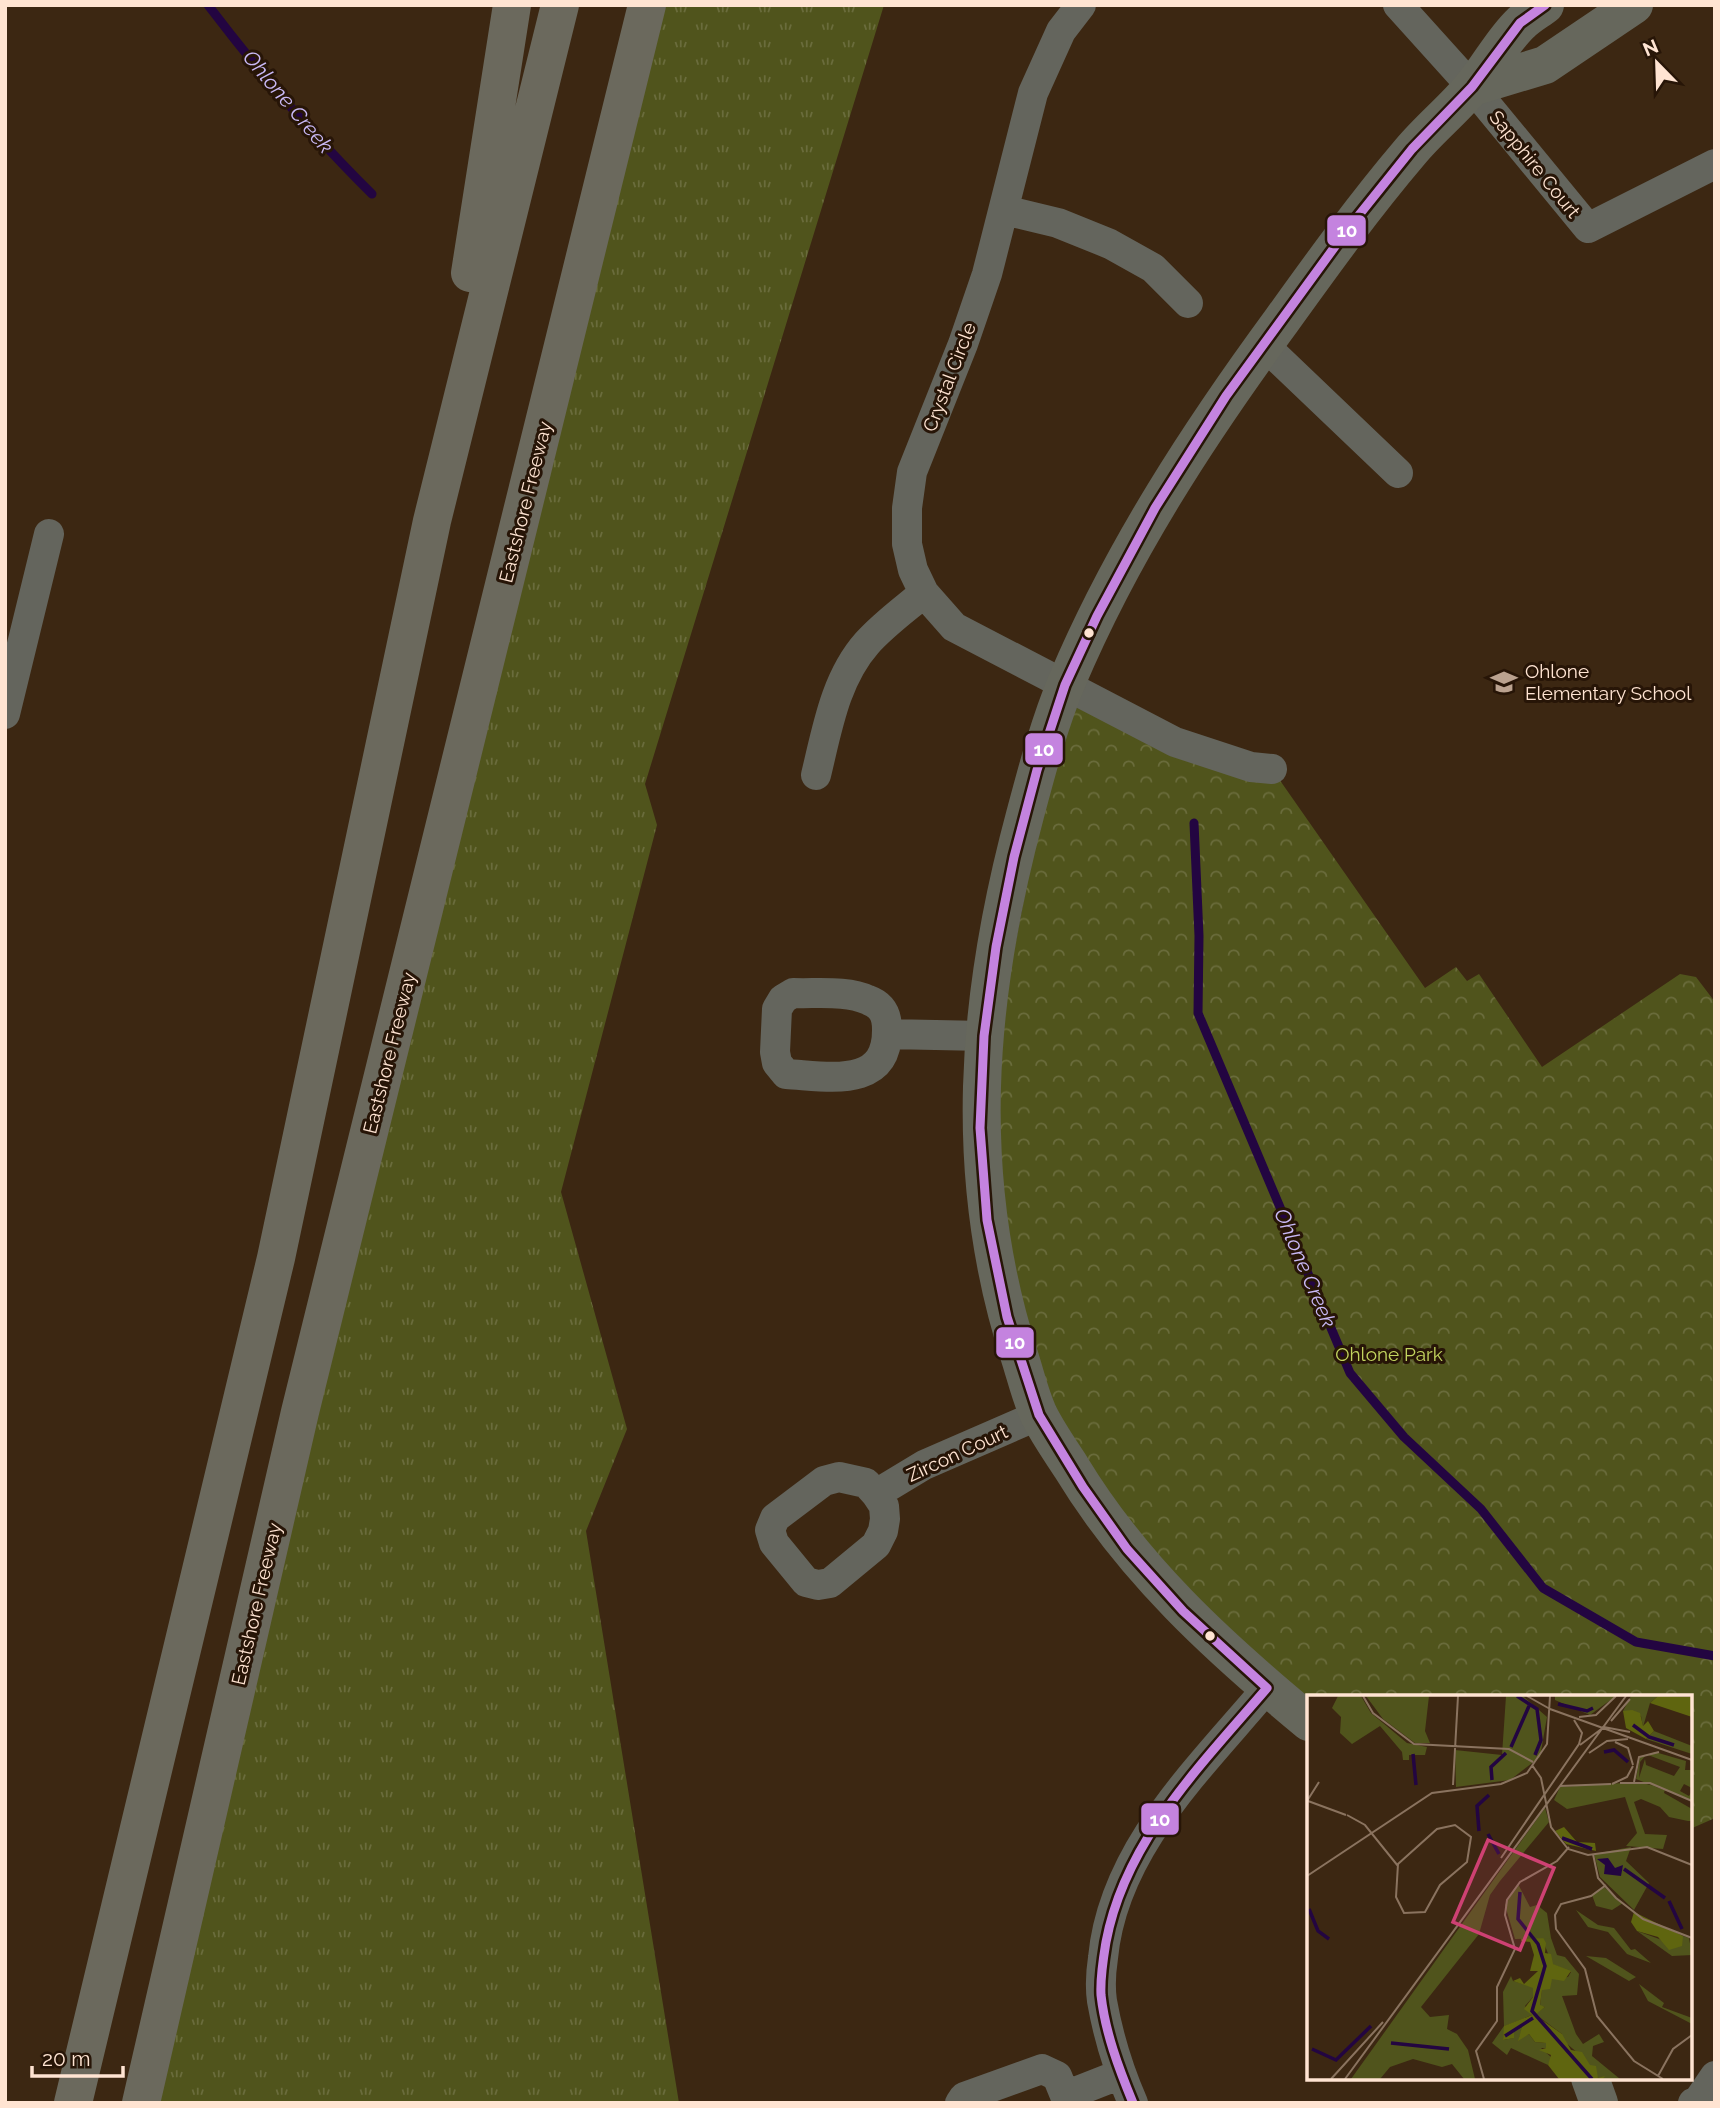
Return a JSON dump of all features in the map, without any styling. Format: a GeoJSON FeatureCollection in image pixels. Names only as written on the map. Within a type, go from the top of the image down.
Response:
{"type":"FeatureCollection","features":[{"type":"Feature","properties":{"kind":"highway"},"geometry":{"type":"LineString","coordinates":[[432,521],[512,5]]}},
{"type":"Feature","properties":{"kind":"highway"},"geometry":{"type":"LineString","coordinates":[[73,2103],[276,1258],[432,521],[560,5]]}},
{"type":"Feature","properties":{"kind":"highway","name":"Eastshore Freeway"},"geometry":{"type":"LineString","coordinates":[[141,2103],[300,1412],[647,5]]}},
{"type":"Feature","properties":{"kind":"street","name":"Crystal Circle"},"geometry":{"type":"LineString","coordinates":[[1081,5],[1061,32],[1032,93],[987,274],[963,344],[912,472],[907,508],[907,544],[913,570],[924,593],[954,627],[1175,742],[1251,767],[1272,769]]}},
{"type":"Feature","properties":{"kind":"street"},"geometry":{"type":"LineString","coordinates":[[1398,5],[1472,87]]}},
{"type":"Feature","properties":{"kind":"street"},"geometry":{"type":"LineString","coordinates":[[1307,1720],[1267,1688],[1183,1611],[1127,1549],[1083,1487],[1039,1415],[1007,1317],[988,1220],[980,1128],[984,1036],[996,947],[1014,857],[1037,770],[1065,685],[1097,616],[1155,508],[1226,396],[1347,230],[1404,159],[1472,87],[1520,23],[1545,5]]}},
{"type":"Feature","properties":{"kind":"street"},"geometry":{"type":"LineString","coordinates":[[1472,87],[1545,65],[1634,5]]}},
{"type":"Feature","properties":{"kind":"street","name":"Sapphire Court"},"geometry":{"type":"LineString","coordinates":[[1472,87],[1588,228],[1715,164]]}},
{"type":"Feature","properties":{"kind":"street"},"geometry":{"type":"LineString","coordinates":[[1004,210],[1058,223],[1110,244],[1153,268],[1188,303]]}},
{"type":"Feature","properties":{"kind":"street"},"geometry":{"type":"LineString","coordinates":[[1264,345],[1398,473]]}},
{"type":"Feature","properties":{"kind":"street"},"geometry":{"type":"LineString","coordinates":[[5,714],[49,534]]}},
{"type":"Feature","properties":{"kind":"street"},"geometry":{"type":"LineString","coordinates":[[816,775],[836,699],[848,671],[865,645],[924,593]]}},
{"type":"Feature","properties":{"kind":"street"},"geometry":{"type":"LineString","coordinates":[[887,1034],[984,1036]]}},
{"type":"Feature","properties":{"kind":"street","name":"Zircon Court"},"geometry":{"type":"LineString","coordinates":[[876,1494],[924,1465],[1039,1415]]}},
{"type":"Feature","properties":{"kind":"street"},"geometry":{"type":"LineString","coordinates":[[1133,2103],[1121,2074],[1101,1999],[1104,1939],[1121,1887],[1154,1827],[1177,1795],[1267,1688]]}},
{"type":"Feature","properties":{"kind":"street"},"geometry":{"type":"LineString","coordinates":[[960,2103],[964,2097],[1042,2068],[1057,2076],[1067,2099],[1121,2074]]}},
{"type":"Feature","properties":{"kind":"street"},"geometry":{"type":"LineString","coordinates":[[1697,2102],[1715,2076]]}},
{"type":"Feature","properties":{"kind":"street"},"geometry":{"type":"LineString","coordinates":[[1591,2080],[1599,2103]]}},
{"type":"Feature","properties":{"kind":"green space"},"geometry":{"type":"Polygon","coordinates":[[[647,5],[884,5],[645,784],[657,825],[561,1192],[627,1429],[586,1531],[679,2103],[141,2103],[647,5]]]}},
{"type":"Feature","properties":{"kind":"green space","name":"Ohlone Park"},"geometry":{"type":"Polygon","coordinates":[[[1065,685],[1272,769],[1425,988],[1456,967],[1467,981],[1479,974],[1542,1067],[1680,974],[1696,977],[1715,1002],[1715,1818],[1692,1828],[1692,1695],[1307,1697],[1267,1688],[1039,1415],[980,1128],[1065,685]]]}},
{"type":"Feature","properties":{"kind":"waterway","name":"Ohlone Creek"},"geometry":{"type":"LineString","coordinates":[[208,5],[287,102],[372,194]]}},
{"type":"Feature","properties":{"kind":"waterway","name":"Ohlone Creek"},"geometry":{"type":"LineString","coordinates":[[1194,823],[1199,936],[1198,1013],[1350,1373],[1404,1437],[1481,1509],[1543,1588],[1636,1642],[1715,1656]]}},
{"type":"Feature","properties":{"kind":"transit line","name":"10"},"geometry":{"type":"LineString","coordinates":[[1133,2103],[1109,2036],[1101,1995],[1105,1949],[1116,1905],[1130,1870],[1169,1805],[1267,1688],[1183,1611],[1127,1549],[1083,1487],[1039,1415],[1007,1317],[987,1220],[980,1128],[984,1036],[996,947],[1014,857],[1037,770],[1065,685],[1097,616],[1155,508],[1226,396],[1347,230],[1412,149],[1472,87],[1520,23],[1545,5]]}},
{"type":"Feature","properties":{"kind":"place","name":"Ohlone Elementary School"},"geometry":{"type":"Point","coordinates":[1504,682]}}]}
